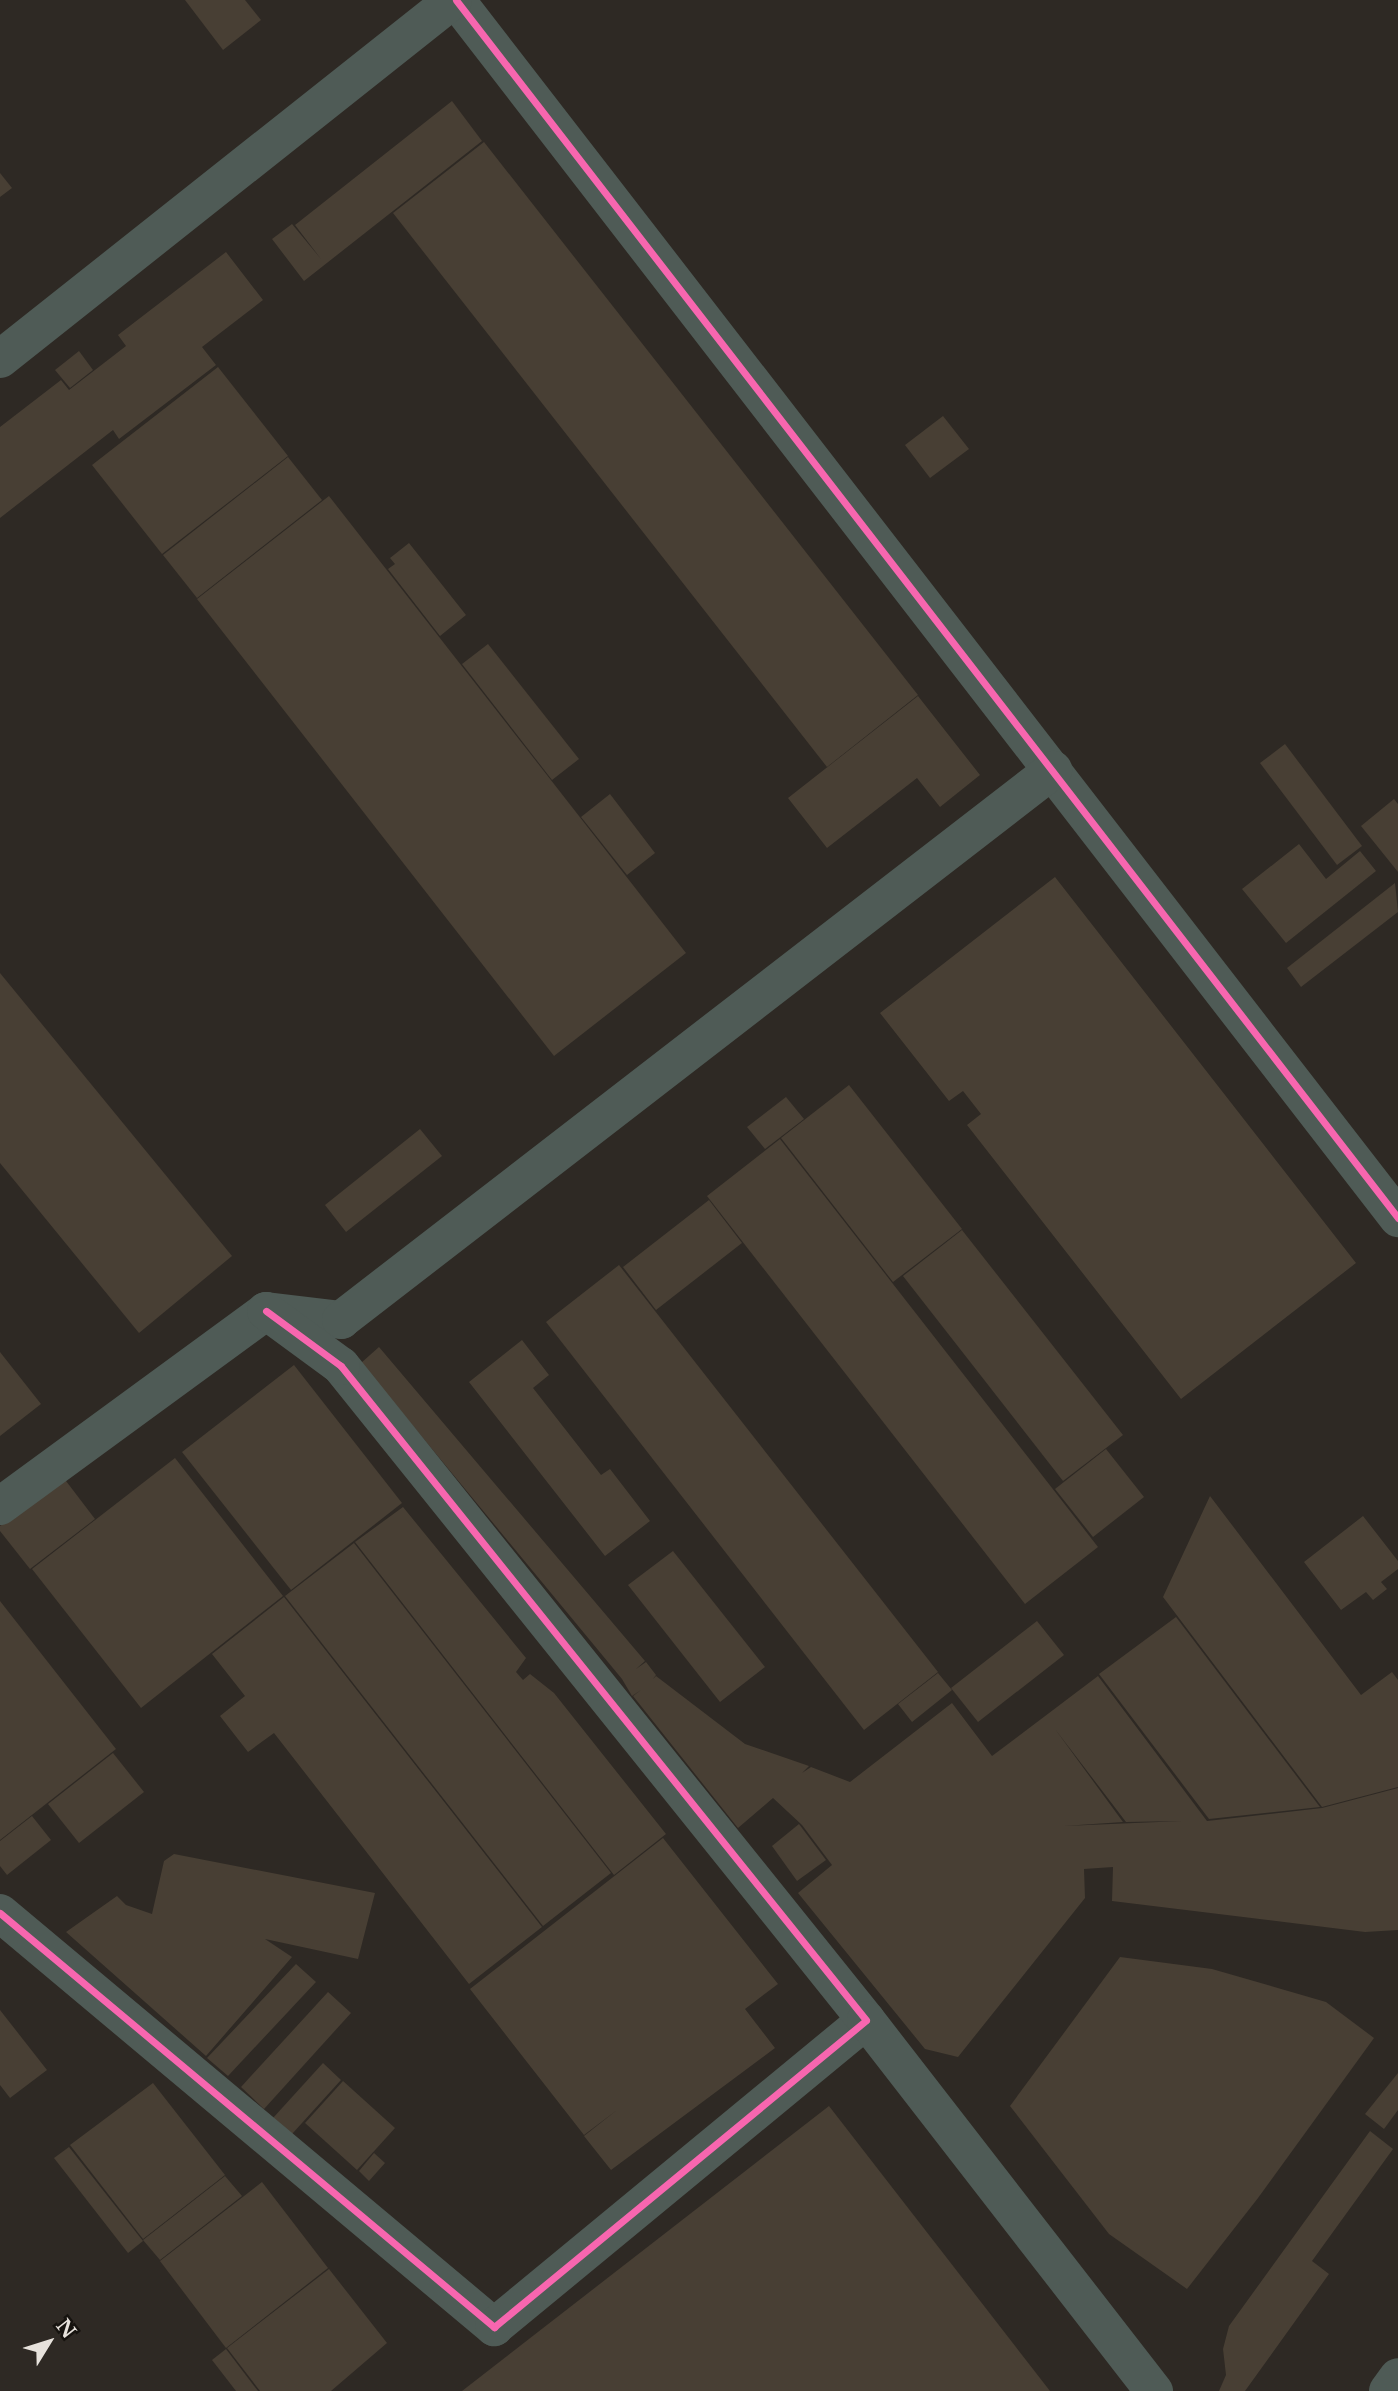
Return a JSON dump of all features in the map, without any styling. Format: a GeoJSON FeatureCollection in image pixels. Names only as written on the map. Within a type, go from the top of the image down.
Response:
{"type":"FeatureCollection","features":[{"type":"Feature","properties":{"kind":"street"},"geometry":{"type":"LineString","coordinates":[[0,359],[454,0],[1398,1218]]}},
{"type":"Feature","properties":{"kind":"street"},"geometry":{"type":"LineString","coordinates":[[0,1506],[265,1311],[341,1320],[1052,770]]}},
{"type":"Feature","properties":{"kind":"street"},"geometry":{"type":"LineString","coordinates":[[265,1311],[341,1366],[866,2020],[1154,2391]]}},
{"type":"Feature","properties":{"kind":"street"},"geometry":{"type":"LineString","coordinates":[[0,1913],[494,2327],[866,2020]]}},
{"type":"Feature","properties":{"kind":"street"},"geometry":{"type":"LineString","coordinates":[[1388,2391],[1398,2377]]}},
{"type":"Feature","properties":{"kind":"building"},"geometry":{"type":"Polygon","coordinates":[[[185,0],[245,0],[261,20],[223,50],[185,0]]]}},
{"type":"Feature","properties":{"kind":"building"},"geometry":{"type":"Polygon","coordinates":[[[452,101],[482,141],[304,281],[272,239],[292,224],[321,259],[295,225],[452,101]]]}},
{"type":"Feature","properties":{"kind":"building"},"geometry":{"type":"Polygon","coordinates":[[[484,142],[918,695],[827,767],[393,213],[484,142]]]}},
{"type":"Feature","properties":{"kind":"building"},"geometry":{"type":"Polygon","coordinates":[[[0,173],[12,188],[0,197],[0,173]]]}},
{"type":"Feature","properties":{"kind":"building"},"geometry":{"type":"Polygon","coordinates":[[[226,252],[263,300],[202,347],[216,365],[119,439],[113,430],[0,518],[0,427],[61,380],[69,390],[126,346],[118,335],[226,252]]]}},
{"type":"Feature","properties":{"kind":"building"},"geometry":{"type":"Polygon","coordinates":[[[79,351],[93,370],[70,388],[55,370],[79,351]]]}},
{"type":"Feature","properties":{"kind":"building"},"geometry":{"type":"Polygon","coordinates":[[[218,367],[288,456],[162,554],[92,465],[218,367]]]}},
{"type":"Feature","properties":{"kind":"building"},"geometry":{"type":"Polygon","coordinates":[[[943,416],[969,449],[930,478],[905,445],[943,416]]]}},
{"type":"Feature","properties":{"kind":"building"},"geometry":{"type":"Polygon","coordinates":[[[288,457],[322,500],[197,598],[163,555],[288,457]]]}},
{"type":"Feature","properties":{"kind":"building"},"geometry":{"type":"Polygon","coordinates":[[[329,496],[686,953],[554,1056],[197,599],[329,496]]]}},
{"type":"Feature","properties":{"kind":"building"},"geometry":{"type":"Polygon","coordinates":[[[409,543],[466,615],[440,636],[388,569],[395,564],[390,558],[409,543]]]}},
{"type":"Feature","properties":{"kind":"building"},"geometry":{"type":"Polygon","coordinates":[[[488,644],[579,759],[552,780],[462,664],[488,644]]]}},
{"type":"Feature","properties":{"kind":"building"},"geometry":{"type":"Polygon","coordinates":[[[918,696],[980,775],[940,807],[917,778],[827,848],[788,798],[918,696]]]}},
{"type":"Feature","properties":{"kind":"building"},"geometry":{"type":"Polygon","coordinates":[[[1285,744],[1362,846],[1337,865],[1260,763],[1285,744]]]}},
{"type":"Feature","properties":{"kind":"building"},"geometry":{"type":"Polygon","coordinates":[[[610,794],[655,853],[627,875],[581,817],[610,794]]]}},
{"type":"Feature","properties":{"kind":"building"},"geometry":{"type":"Polygon","coordinates":[[[1394,799],[1398,804],[1398,872],[1361,826],[1394,799]]]}},
{"type":"Feature","properties":{"kind":"building"},"geometry":{"type":"Polygon","coordinates":[[[1299,844],[1326,879],[1360,851],[1376,871],[1286,943],[1242,889],[1299,844]]]}},
{"type":"Feature","properties":{"kind":"building"},"geometry":{"type":"Polygon","coordinates":[[[1055,877],[1356,1263],[1181,1399],[967,1125],[981,1114],[963,1091],[949,1101],[880,1013],[1055,877]]]}},
{"type":"Feature","properties":{"kind":"building"},"geometry":{"type":"Polygon","coordinates":[[[1395,883],[1398,912],[1301,987],[1287,968],[1395,883]]]}},
{"type":"Feature","properties":{"kind":"building"},"geometry":{"type":"Polygon","coordinates":[[[0,973],[232,1256],[139,1333],[0,1163],[0,973]]]}},
{"type":"Feature","properties":{"kind":"building"},"geometry":{"type":"Polygon","coordinates":[[[849,1085],[962,1229],[893,1282],[781,1138],[849,1085]]]}},
{"type":"Feature","properties":{"kind":"building"},"geometry":{"type":"Polygon","coordinates":[[[786,1097],[804,1119],[765,1149],[747,1127],[786,1097]]]}},
{"type":"Feature","properties":{"kind":"building"},"geometry":{"type":"Polygon","coordinates":[[[420,1129],[442,1156],[346,1232],[325,1205],[420,1129]]]}},
{"type":"Feature","properties":{"kind":"building"},"geometry":{"type":"Polygon","coordinates":[[[780,1139],[1098,1547],[1025,1604],[707,1196],[780,1139]]]}},
{"type":"Feature","properties":{"kind":"building"},"geometry":{"type":"Polygon","coordinates":[[[709,1200],[742,1243],[656,1310],[623,1267],[709,1200]]]}},
{"type":"Feature","properties":{"kind":"building"},"geometry":{"type":"Polygon","coordinates":[[[962,1230],[1123,1435],[1063,1481],[903,1276],[962,1230]]]}},
{"type":"Feature","properties":{"kind":"building"},"geometry":{"type":"Polygon","coordinates":[[[619,1265],[938,1672],[864,1730],[546,1322],[619,1265]]]}},
{"type":"Feature","properties":{"kind":"building"},"geometry":{"type":"Polygon","coordinates":[[[522,1340],[549,1375],[533,1388],[601,1475],[610,1469],[650,1521],[605,1556],[469,1382],[522,1340]]]}},
{"type":"Feature","properties":{"kind":"building"},"geometry":{"type":"Polygon","coordinates":[[[379,1347],[645,1661],[636,1669],[646,1662],[656,1675],[653,1679],[656,1676],[745,1744],[809,1766],[802,1773],[811,1767],[850,1782],[952,1703],[992,1756],[1098,1676],[1207,1821],[1322,1808],[1398,1788],[1398,1930],[1365,1932],[1112,1901],[1113,1867],[1084,1869],[1085,1898],[958,2057],[925,2049],[798,1893],[832,1865],[802,1825],[773,1798],[738,1828],[633,1696],[641,1690],[632,1696],[622,1679],[361,1363],[379,1347]],[[1055,1729],[1123,1822],[1064,1826],[1182,1821],[1126,1822],[1055,1729]]]}},
{"type":"Feature","properties":{"kind":"building"},"geometry":{"type":"Polygon","coordinates":[[[0,1352],[41,1404],[0,1436],[0,1352]]]}},
{"type":"Feature","properties":{"kind":"building"},"geometry":{"type":"Polygon","coordinates":[[[294,1365],[402,1503],[291,1590],[182,1452],[294,1365]]]}},
{"type":"Feature","properties":{"kind":"building"},"geometry":{"type":"Polygon","coordinates":[[[1106,1449],[1144,1497],[1093,1537],[1055,1489],[1106,1449]]]}},
{"type":"Feature","properties":{"kind":"building"},"geometry":{"type":"Polygon","coordinates":[[[175,1458],[283,1596],[141,1708],[32,1569],[175,1458]]]}},
{"type":"Feature","properties":{"kind":"building"},"geometry":{"type":"Polygon","coordinates":[[[63,1477],[95,1519],[30,1569],[0,1531],[0,1526],[63,1477]]]}},
{"type":"Feature","properties":{"kind":"building"},"geometry":{"type":"Polygon","coordinates":[[[1210,1496],[1361,1695],[1392,1672],[1398,1680],[1398,1787],[1322,1807],[1163,1597],[1210,1496]]]}},
{"type":"Feature","properties":{"kind":"building"},"geometry":{"type":"Polygon","coordinates":[[[403,1507],[526,1658],[516,1672],[523,1680],[530,1674],[554,1693],[666,1834],[614,1875],[355,1542],[403,1507]]]}},
{"type":"Feature","properties":{"kind":"building"},"geometry":{"type":"Polygon","coordinates":[[[1363,1516],[1398,1561],[1398,1569],[1381,1582],[1387,1589],[1373,1600],[1366,1592],[1341,1610],[1304,1562],[1363,1516]]]}},
{"type":"Feature","properties":{"kind":"building"},"geometry":{"type":"Polygon","coordinates":[[[354,1543],[611,1873],[543,1926],[285,1596],[354,1543]]]}},
{"type":"Feature","properties":{"kind":"building"},"geometry":{"type":"Polygon","coordinates":[[[673,1551],[765,1667],[720,1702],[628,1585],[673,1551]]]}},
{"type":"Feature","properties":{"kind":"building"},"geometry":{"type":"Polygon","coordinates":[[[284,1597],[542,1927],[469,1984],[274,1733],[248,1752],[220,1716],[245,1696],[212,1654],[284,1597]]]}},
{"type":"Feature","properties":{"kind":"building"},"geometry":{"type":"Polygon","coordinates":[[[0,1601],[116,1749],[0,1840],[0,1601]]]}},
{"type":"Feature","properties":{"kind":"building"},"geometry":{"type":"Polygon","coordinates":[[[1176,1617],[1320,1807],[1209,1819],[1099,1674],[1176,1617]]]}},
{"type":"Feature","properties":{"kind":"building"},"geometry":{"type":"Polygon","coordinates":[[[1037,1621],[1064,1655],[978,1722],[951,1688],[1037,1621]]]}},
{"type":"Feature","properties":{"kind":"building"},"geometry":{"type":"Polygon","coordinates":[[[938,1673],[952,1690],[912,1722],[898,1704],[938,1673]]]}},
{"type":"Feature","properties":{"kind":"building"},"geometry":{"type":"Polygon","coordinates":[[[113,1753],[144,1792],[79,1843],[48,1804],[113,1753]]]}},
{"type":"Feature","properties":{"kind":"building"},"geometry":{"type":"Polygon","coordinates":[[[32,1816],[51,1840],[7,1875],[0,1866],[0,1841],[32,1816]]]}},
{"type":"Feature","properties":{"kind":"building"},"geometry":{"type":"Polygon","coordinates":[[[799,1824],[826,1860],[797,1881],[772,1846],[799,1824]]]}},
{"type":"Feature","properties":{"kind":"building"},"geometry":{"type":"Polygon","coordinates":[[[663,1838],[778,1984],[745,2009],[775,2048],[611,2170],[584,2136],[617,2110],[584,2135],[470,1989],[663,1838]]]}},
{"type":"Feature","properties":{"kind":"building"},"geometry":{"type":"Polygon","coordinates":[[[174,1854],[375,1893],[358,1959],[265,1939],[292,1957],[206,2056],[66,1932],[117,1896],[126,1905],[152,1914],[164,1861],[174,1854]]]}},
{"type":"Feature","properties":{"kind":"building"},"geometry":{"type":"Polygon","coordinates":[[[1120,1957],[1212,1969],[1326,2002],[1374,2038],[1258,2198],[1187,2289],[1109,2234],[1010,2106],[1120,1957]]]}},
{"type":"Feature","properties":{"kind":"building"},"geometry":{"type":"Polygon","coordinates":[[[296,1964],[316,1982],[228,2076],[207,2058],[296,1964]]]}},
{"type":"Feature","properties":{"kind":"building"},"geometry":{"type":"Polygon","coordinates":[[[328,1992],[351,2013],[264,2109],[241,2087],[328,1992]]]}},
{"type":"Feature","properties":{"kind":"building"},"geometry":{"type":"Polygon","coordinates":[[[0,2010],[47,2070],[10,2098],[0,2085],[0,2010]]]}},
{"type":"Feature","properties":{"kind":"building"},"geometry":{"type":"Polygon","coordinates":[[[323,2063],[341,2080],[292,2134],[273,2118],[323,2063]]]}},
{"type":"Feature","properties":{"kind":"building"},"geometry":{"type":"Polygon","coordinates":[[[1398,2073],[1398,2110],[1384,2129],[1365,2114],[1398,2073]]]}},
{"type":"Feature","properties":{"kind":"building"},"geometry":{"type":"Polygon","coordinates":[[[343,2081],[395,2128],[357,2170],[305,2123],[343,2081]]]}},
{"type":"Feature","properties":{"kind":"building"},"geometry":{"type":"Polygon","coordinates":[[[153,2083],[225,2175],[143,2239],[70,2145],[153,2083]]]}},
{"type":"Feature","properties":{"kind":"building"},"geometry":{"type":"Polygon","coordinates":[[[829,2106],[1050,2391],[462,2391],[829,2106]]]}},
{"type":"Feature","properties":{"kind":"building"},"geometry":{"type":"Polygon","coordinates":[[[1370,2131],[1393,2149],[1312,2261],[1329,2274],[1245,2391],[1219,2391],[1226,2375],[1223,2349],[1229,2326],[1370,2131]]]}},
{"type":"Feature","properties":{"kind":"building"},"geometry":{"type":"Polygon","coordinates":[[[69,2147],[143,2241],[128,2253],[54,2158],[69,2147]]]}},
{"type":"Feature","properties":{"kind":"building"},"geometry":{"type":"Polygon","coordinates":[[[374,2153],[385,2163],[369,2181],[359,2171],[374,2153]]]}},
{"type":"Feature","properties":{"kind":"building"},"geometry":{"type":"Polygon","coordinates":[[[225,2176],[242,2196],[160,2260],[143,2240],[225,2176]]]}},
{"type":"Feature","properties":{"kind":"building"},"geometry":{"type":"Polygon","coordinates":[[[262,2182],[328,2268],[226,2348],[160,2261],[262,2182]]]}},
{"type":"Feature","properties":{"kind":"building"},"geometry":{"type":"Polygon","coordinates":[[[329,2269],[387,2343],[331,2391],[260,2391],[227,2348],[329,2269]]]}},
{"type":"Feature","properties":{"kind":"building"},"geometry":{"type":"Polygon","coordinates":[[[226,2349],[258,2391],[236,2391],[212,2360],[226,2349]]]}},
{"type":"Feature","properties":{"kind":"cycle path"},"geometry":{"type":"LineString","coordinates":[[456,0],[1398,1218]]}},
{"type":"Feature","properties":{"kind":"cycle path"},"geometry":{"type":"LineString","coordinates":[[0,1913],[494,2327],[866,2020],[341,1366],[266,1311]]}}]}
